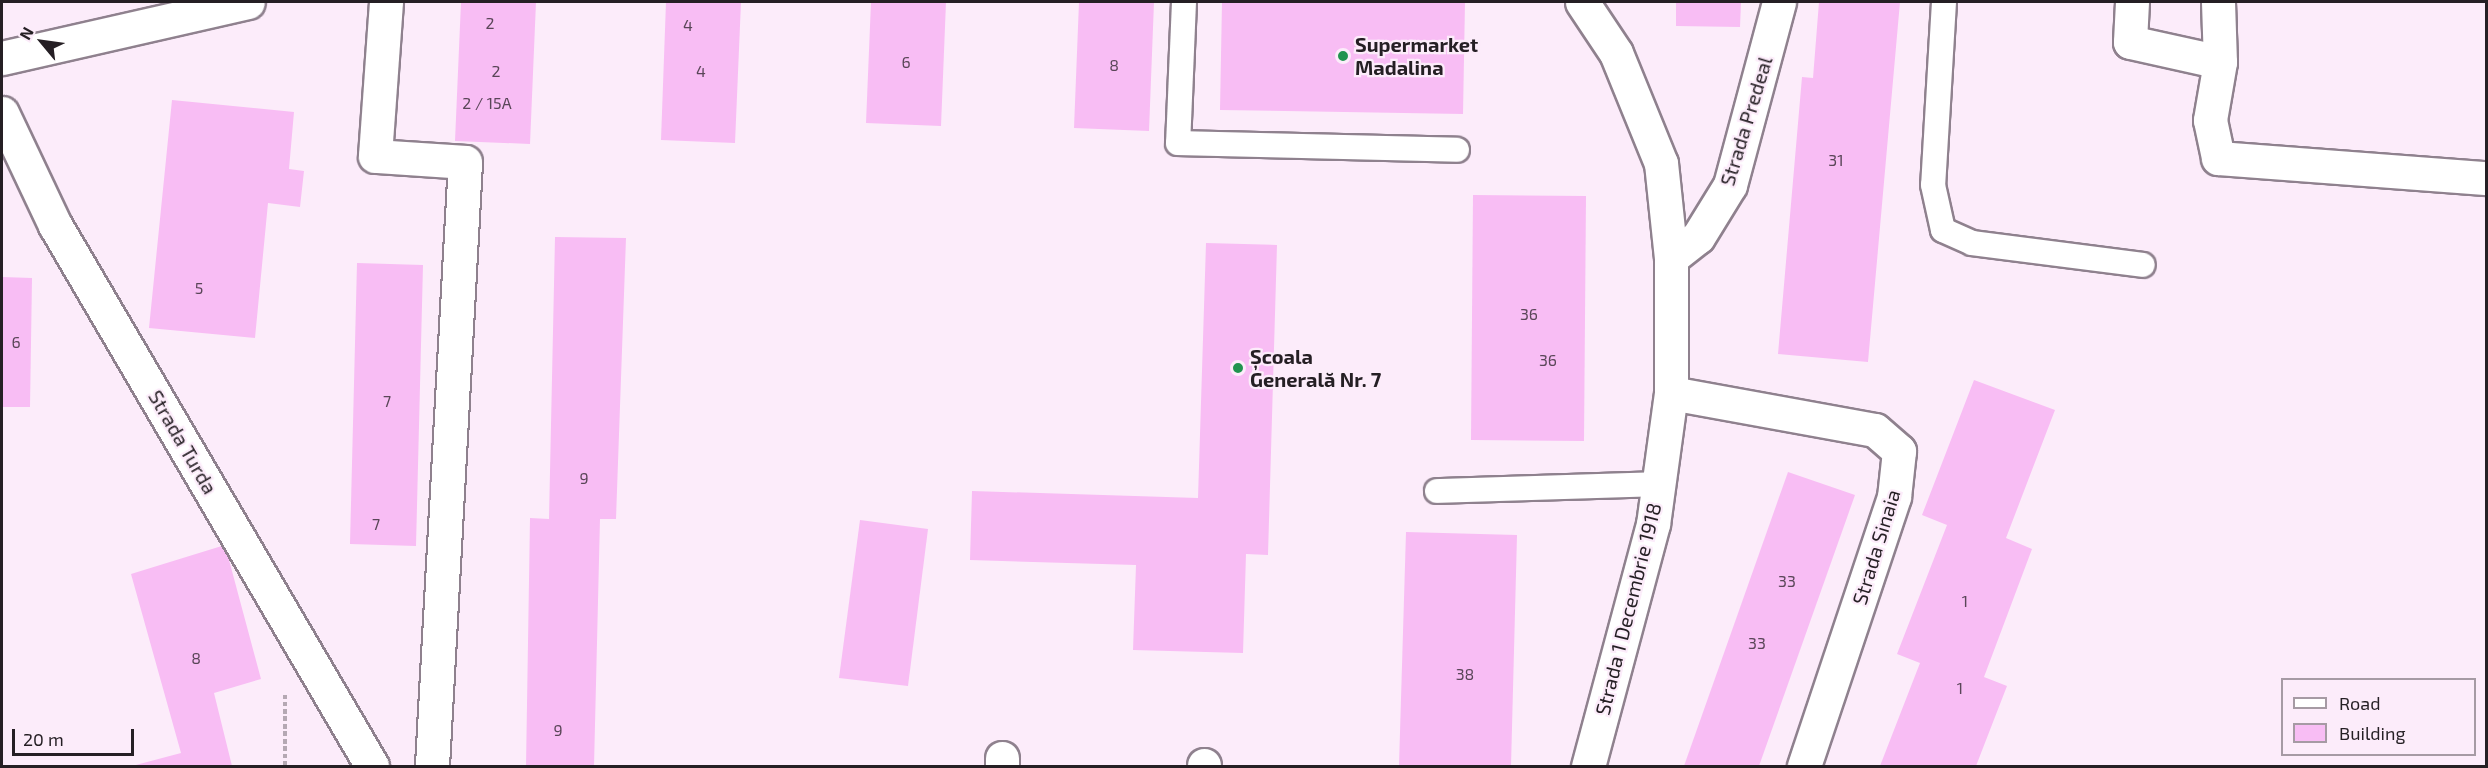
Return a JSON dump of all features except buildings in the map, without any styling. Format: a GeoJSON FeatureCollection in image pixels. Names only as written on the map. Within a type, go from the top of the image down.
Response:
{"type":"FeatureCollection","features":[{"type":"Feature","properties":{"kind":"street"},"geometry":{"type":"LineString","coordinates":[[2,58],[159,12],[248,2]]}},
{"type":"Feature","properties":{"kind":"street"},"geometry":{"type":"LineString","coordinates":[[386,2],[375,156],[465,162],[432,766]]}},
{"type":"Feature","properties":{"kind":"street","name":"Strada 1 Decembrie 1918"},"geometry":{"type":"LineString","coordinates":[[1582,2],[1616,53],[1661,163],[1671,258],[1671,393],[1653,524],[1588,766]]}},
{"type":"Feature","properties":{"kind":"street","name":"Strada Predeal"},"geometry":{"type":"LineString","coordinates":[[1671,258],[1698,237],[1730,185],[1779,2]]}},
{"type":"Feature","properties":{"kind":"street"},"geometry":{"type":"LineString","coordinates":[[2132,2],[2130,42],[2220,62]]}},
{"type":"Feature","properties":{"kind":"street"},"geometry":{"type":"LineString","coordinates":[[2218,2],[2220,62],[2210,120],[2218,158],[2487,178]]}},
{"type":"Feature","properties":{"kind":"street","name":"Strada Turda"},"geometry":{"type":"LineString","coordinates":[[2,113],[56,225],[372,766]]}},
{"type":"Feature","properties":{"kind":"street","name":"Strada Sinaia"},"geometry":{"type":"LineString","coordinates":[[1671,393],[1875,430],[1899,451],[1894,497],[1804,766]]}},
{"type":"Feature","properties":{"kind":"lane"},"geometry":{"type":"LineString","coordinates":[[1184,2],[1178,143],[1457,150]]}},
{"type":"Feature","properties":{"kind":"lane"},"geometry":{"type":"LineString","coordinates":[[1944,2],[1934,185],[1943,230],[1972,243],[2143,265]]}},
{"type":"Feature","properties":{"kind":"lane"},"geometry":{"type":"LineString","coordinates":[[1437,491],[1658,484]]}},
{"type":"Feature","properties":{"kind":"place","name":"Supermarket Madalina"},"geometry":{"type":"Point","coordinates":[1343,56]}},
{"type":"Feature","properties":{"kind":"place","name":"Școala Generală Nr. 7"},"geometry":{"type":"Point","coordinates":[1238,368]}}]}
